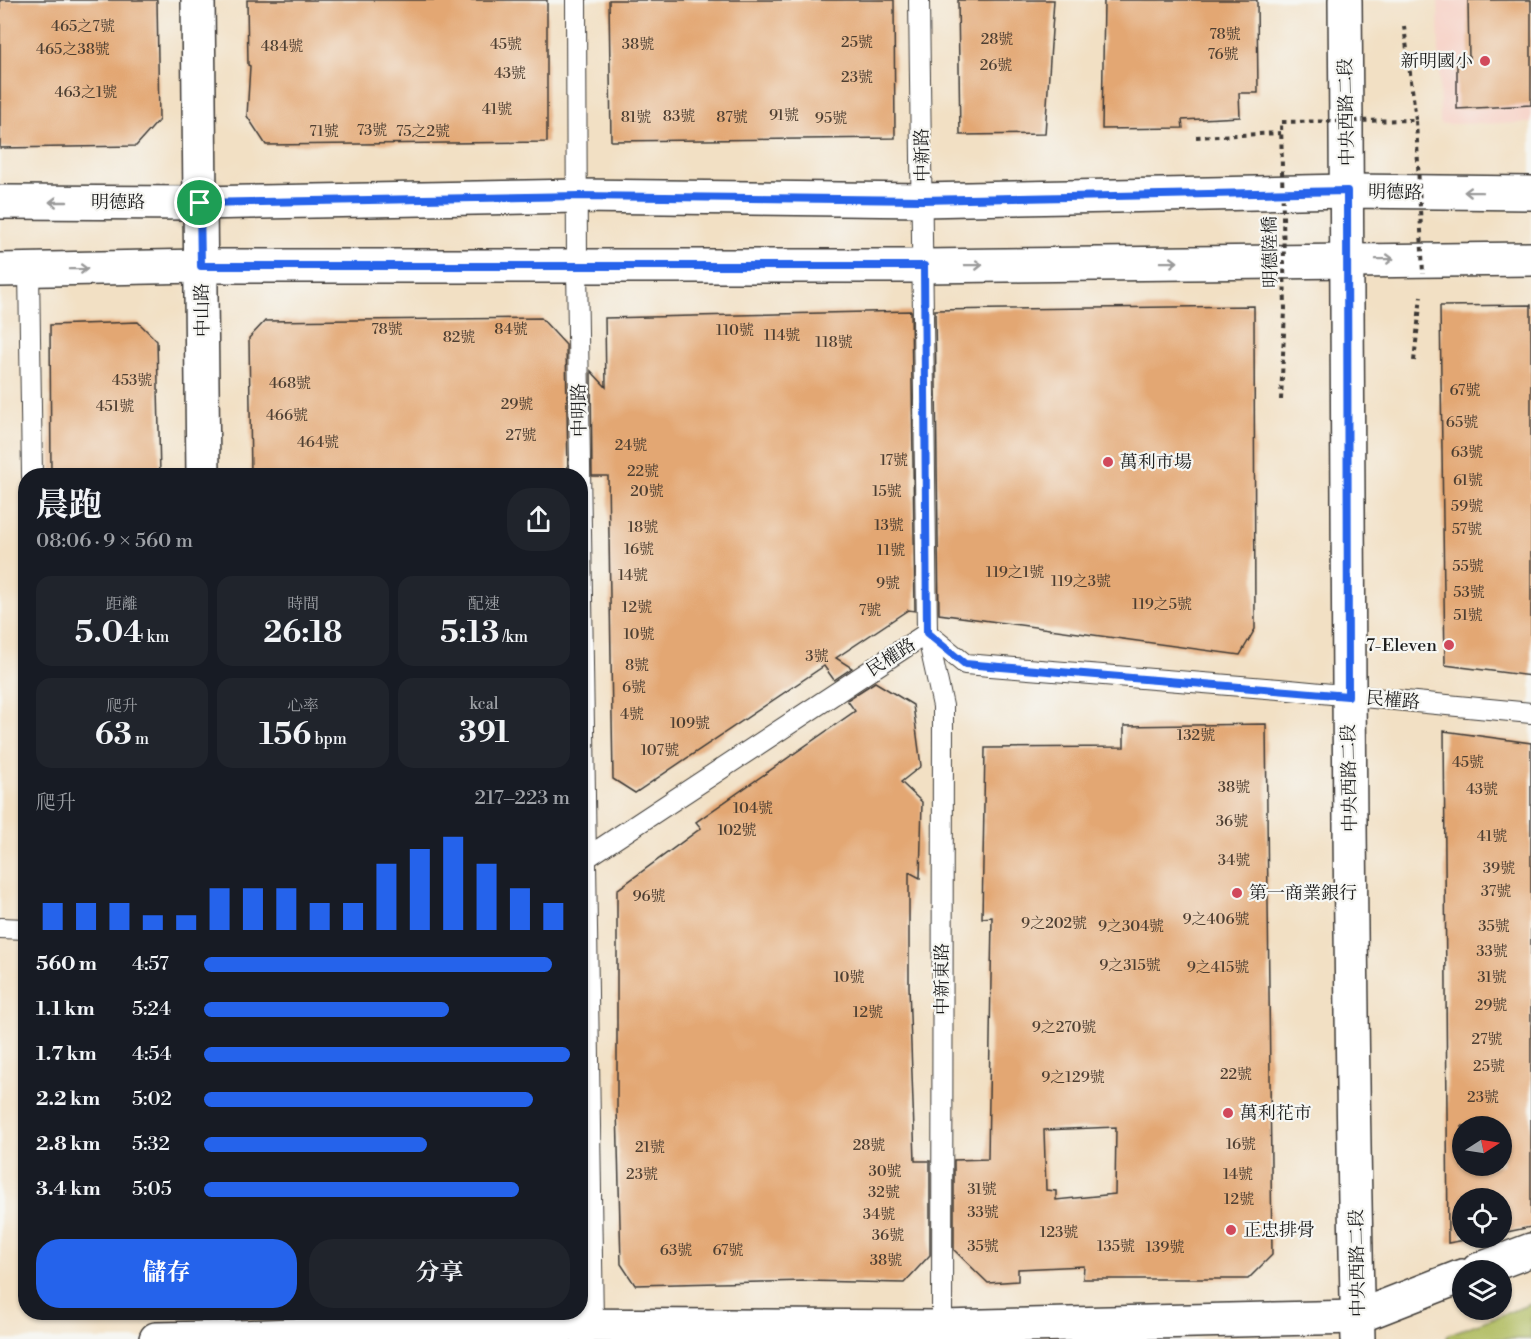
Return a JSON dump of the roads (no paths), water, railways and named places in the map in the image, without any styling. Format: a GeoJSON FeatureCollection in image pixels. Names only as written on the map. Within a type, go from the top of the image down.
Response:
{"type":"FeatureCollection","features":[{"type":"Feature","properties":{"kind":"street","name":"中山路"},"geometry":{"type":"LineString","coordinates":[[198,0],[203,468]]}},
{"type":"Feature","properties":{"kind":"street","name":"中央西路二段"},"geometry":{"type":"LineString","coordinates":[[1345,0],[1348,260],[1348,696],[1358,1328]]}},
{"type":"Feature","properties":{"kind":"street","name":"明德路"},"geometry":{"type":"LineString","coordinates":[[0,202],[200,203],[578,196],[922,200],[1347,191],[1531,193]]}},
{"type":"Feature","properties":{"kind":"street"},"geometry":{"type":"LineString","coordinates":[[14,270],[201,266],[924,266],[1531,259]]}},
{"type":"Feature","properties":{"kind":"street"},"geometry":{"type":"LineString","coordinates":[[1504,1260],[1531,1250]]}},
{"type":"Feature","properties":{"kind":"street"},"geometry":{"type":"LineString","coordinates":[[156,1339],[542,1332],[594,1324],[1358,1328],[1452,1281]]}},
{"type":"Feature","properties":{"kind":"street"},"geometry":{"type":"LineString","coordinates":[[213,1320],[213,1339]]}},
{"type":"Feature","properties":{"kind":"lane","name":"中明路"},"geometry":{"type":"LineString","coordinates":[[576,0],[579,468]]}},
{"type":"Feature","properties":{"kind":"lane","name":"中新路"},"geometry":{"type":"LineString","coordinates":[[919,0],[927,633]]}},
{"type":"Feature","properties":{"kind":"lane"},"geometry":{"type":"LineString","coordinates":[[14,270],[31,468]]}},
{"type":"Feature","properties":{"kind":"lane","name":"民權路"},"geometry":{"type":"LineString","coordinates":[[588,856],[927,633],[965,664],[1531,713]]}},
{"type":"Feature","properties":{"kind":"lane","name":"中新東路"},"geometry":{"type":"LineString","coordinates":[[927,633],[943,706],[942,1327]]}},
{"type":"Feature","properties":{"kind":"lane"},"geometry":{"type":"LineString","coordinates":[[0,928],[18,929]]}},
{"type":"Feature","properties":{"kind":"lane","name":"中明路"},"geometry":{"type":"LineString","coordinates":[[588,1045],[594,1324]]}},
{"type":"Feature","properties":{"kind":"place","name":"新明國小"},"geometry":{"type":"Point","coordinates":[1485,61]}},
{"type":"Feature","properties":{"kind":"place","name":"萬利市場"},"geometry":{"type":"Point","coordinates":[1108,462]}},
{"type":"Feature","properties":{"kind":"place","name":"7-Eleven"},"geometry":{"type":"Point","coordinates":[1449,645]}},
{"type":"Feature","properties":{"kind":"place","name":"第一商業銀行"},"geometry":{"type":"Point","coordinates":[1237,893]}},
{"type":"Feature","properties":{"kind":"place","name":"萬利花市"},"geometry":{"type":"Point","coordinates":[1228,1113]}},
{"type":"Feature","properties":{"kind":"place","name":"正忠排骨"},"geometry":{"type":"Point","coordinates":[1231,1230]}}]}
